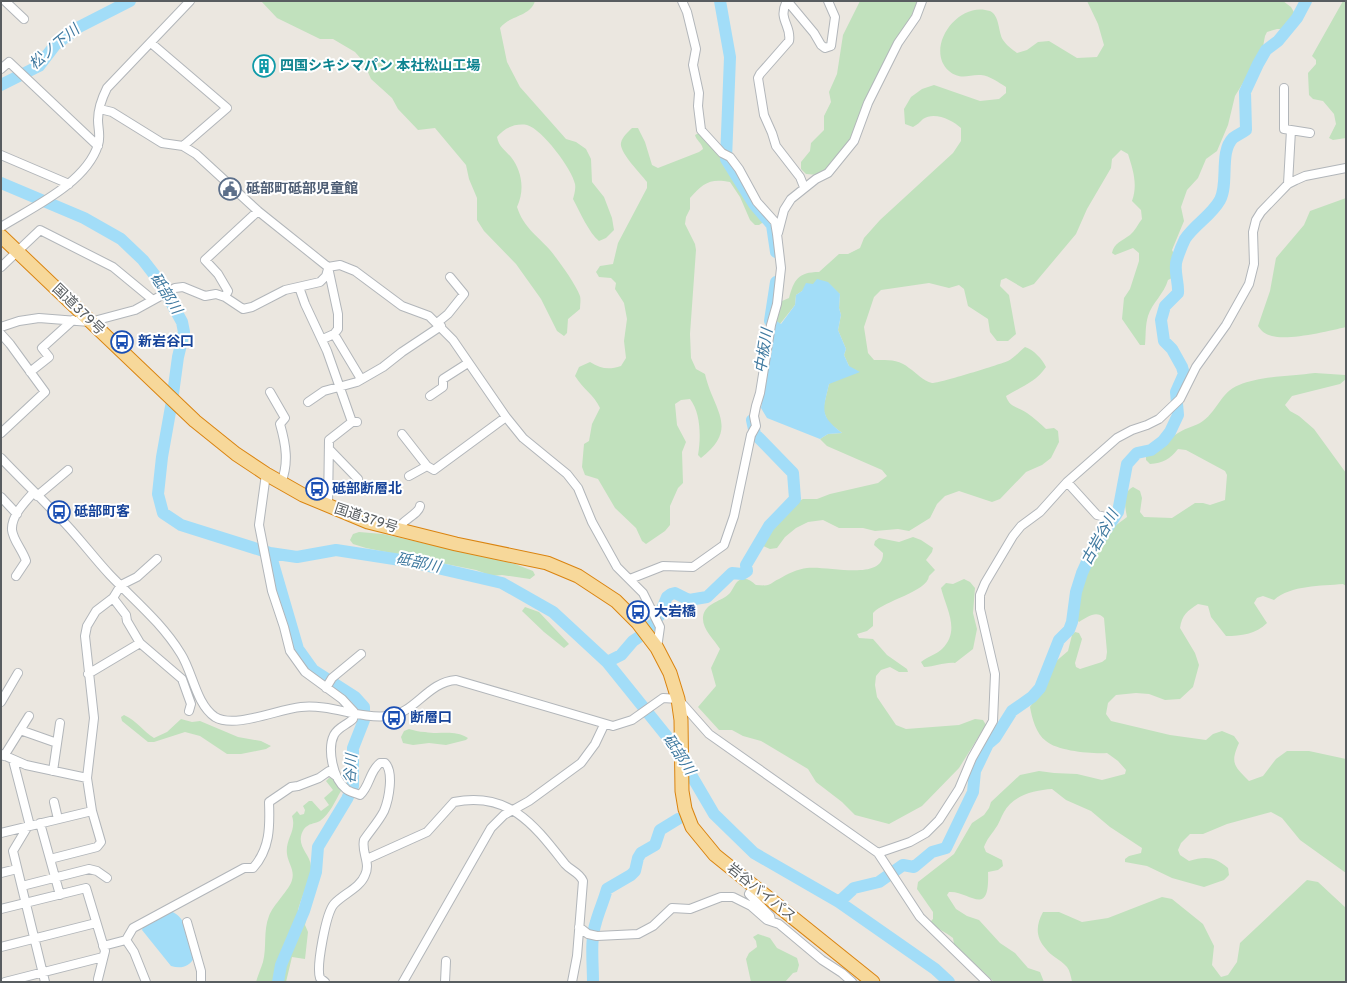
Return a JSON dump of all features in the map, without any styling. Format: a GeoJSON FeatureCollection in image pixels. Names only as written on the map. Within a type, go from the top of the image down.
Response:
{"type":"FeatureCollection","features":[{"type":"Feature","properties":{"kind":"highway","name":"国道379号"},"geometry":{"type":"LineString","coordinates":[[1,236],[182,409],[217,440],[281,483],[328,507],[368,522],[397,530],[547,563],[578,576],[616,601],[638,623],[658,648],[670,673],[678,700],[681,734],[681,782]]}},
{"type":"Feature","properties":{"kind":"highway","name":"岩谷バイパス"},"geometry":{"type":"LineString","coordinates":[[681,782],[685,809],[692,827],[714,855],[872,982]]}},
{"type":"Feature","properties":{"kind":"street"},"geometry":{"type":"LineString","coordinates":[[5,1],[24,19]]}},
{"type":"Feature","properties":{"kind":"street"},"geometry":{"type":"LineString","coordinates":[[1,227],[66,186],[94,156],[100,138],[98,120],[101,99],[107,88],[190,1]]}},
{"type":"Feature","properties":{"kind":"street"},"geometry":{"type":"LineString","coordinates":[[630,579],[663,566],[693,567],[724,545],[734,516],[751,435],[756,426],[754,416],[760,393],[771,325],[777,304],[781,268],[775,222],[757,202],[739,169],[730,157],[722,153],[701,130],[698,106],[699,94],[694,65],[696,49],[687,12],[682,1]]}},
{"type":"Feature","properties":{"kind":"street"},"geometry":{"type":"LineString","coordinates":[[804,187],[800,177],[776,146],[764,115],[758,78],[789,41],[790,35],[784,21],[782,11],[786,3],[789,3],[795,8],[821,45],[825,48],[832,46],[835,17],[828,1]]}},
{"type":"Feature","properties":{"kind":"street"},"geometry":{"type":"LineString","coordinates":[[777,234],[787,204],[804,187],[828,174],[854,141],[868,103],[898,43],[916,17],[922,1]]}},
{"type":"Feature","properties":{"kind":"street"},"geometry":{"type":"LineString","coordinates":[[151,43],[226,108],[183,146]]}},
{"type":"Feature","properties":{"kind":"street"},"geometry":{"type":"LineString","coordinates":[[1,69],[9,62],[98,146]]}},
{"type":"Feature","properties":{"kind":"street"},"geometry":{"type":"LineString","coordinates":[[1284,88],[1284,128],[1310,133]]}},
{"type":"Feature","properties":{"kind":"street"},"geometry":{"type":"LineString","coordinates":[[100,110],[112,112],[162,143],[183,146],[196,154],[258,211],[328,267],[338,314],[338,329],[334,334],[323,339]]}},
{"type":"Feature","properties":{"kind":"street"},"geometry":{"type":"LineString","coordinates":[[1288,184],[1291,130]]}},
{"type":"Feature","properties":{"kind":"street"},"geometry":{"type":"LineString","coordinates":[[1,155],[66,186]]}},
{"type":"Feature","properties":{"kind":"street"},"geometry":{"type":"LineString","coordinates":[[878,853],[910,842],[926,833],[939,820],[959,789],[972,758],[993,721],[995,674],[980,609],[980,595],[985,583],[1013,536],[1021,526],[1040,512],[1067,482],[1118,438],[1132,430],[1148,425],[1159,419],[1178,402],[1196,367],[1226,325],[1249,284],[1254,264],[1253,232],[1256,220],[1288,184],[1305,176],[1346,168]]}},
{"type":"Feature","properties":{"kind":"street"},"geometry":{"type":"LineString","coordinates":[[225,297],[228,291],[218,274],[205,260],[258,211]]}},
{"type":"Feature","properties":{"kind":"street"},"geometry":{"type":"LineString","coordinates":[[1,267],[16,251],[40,230],[113,267],[154,300]]}},
{"type":"Feature","properties":{"kind":"street"},"geometry":{"type":"LineString","coordinates":[[328,267],[340,265],[355,271],[402,306],[429,316],[439,324],[522,438],[567,474],[578,488],[592,522],[617,567],[643,593],[660,627],[658,648]]}},
{"type":"Feature","properties":{"kind":"street"},"geometry":{"type":"LineString","coordinates":[[1,327],[19,321],[39,318],[90,322],[136,310],[175,288],[183,287],[205,296],[216,294],[225,297],[243,309],[252,307],[285,290],[320,282],[326,276],[328,267]]}},
{"type":"Feature","properties":{"kind":"street"},"geometry":{"type":"LineString","coordinates":[[308,402],[324,391],[361,379],[383,367],[439,324],[464,294],[450,277]]}},
{"type":"Feature","properties":{"kind":"street"},"geometry":{"type":"LineString","coordinates":[[299,287],[316,328],[323,339],[338,386],[355,422],[329,440],[328,507]]}},
{"type":"Feature","properties":{"kind":"street"},"geometry":{"type":"LineString","coordinates":[[30,372],[49,357],[42,348],[72,320]]}},
{"type":"Feature","properties":{"kind":"street"},"geometry":{"type":"LineString","coordinates":[[1,334],[45,392],[1,433]]}},
{"type":"Feature","properties":{"kind":"street"},"geometry":{"type":"LineString","coordinates":[[334,334],[361,379]]}},
{"type":"Feature","properties":{"kind":"street"},"geometry":{"type":"LineString","coordinates":[[430,396],[443,387],[444,379],[468,362]]}},
{"type":"Feature","properties":{"kind":"street"},"geometry":{"type":"LineString","coordinates":[[270,392],[285,418],[280,424],[286,452],[285,472],[281,483]]}},
{"type":"Feature","properties":{"kind":"street"},"geometry":{"type":"LineString","coordinates":[[402,434],[427,466],[434,470],[506,417]]}},
{"type":"Feature","properties":{"kind":"street"},"geometry":{"type":"LineString","coordinates":[[330,449],[358,479]]}},
{"type":"Feature","properties":{"kind":"street"},"geometry":{"type":"LineString","coordinates":[[1,458],[158,622],[180,653],[205,706],[216,717],[232,721],[300,707],[315,706],[373,716],[387,716],[399,713],[436,686],[446,681],[456,680],[604,725],[613,726],[632,720],[657,701],[664,698],[678,700],[709,734],[878,853],[890,874],[916,912],[933,932],[987,982]]}},
{"type":"Feature","properties":{"kind":"street"},"geometry":{"type":"LineString","coordinates":[[409,476],[427,466]]}},
{"type":"Feature","properties":{"kind":"street"},"geometry":{"type":"LineString","coordinates":[[16,576],[26,561],[12,530],[13,520],[35,495],[68,470]]}},
{"type":"Feature","properties":{"kind":"street"},"geometry":{"type":"LineString","coordinates":[[266,474],[258,525],[264,558],[290,651],[305,672],[328,684],[356,713]]}},
{"type":"Feature","properties":{"kind":"street"},"geometry":{"type":"LineString","coordinates":[[1067,482],[1097,515],[1110,518]]}},
{"type":"Feature","properties":{"kind":"street"},"geometry":{"type":"LineString","coordinates":[[1,497],[17,514]]}},
{"type":"Feature","properties":{"kind":"street"},"geometry":{"type":"LineString","coordinates":[[397,530],[408,518],[418,512],[420,506]]}},
{"type":"Feature","properties":{"kind":"street"},"geometry":{"type":"LineString","coordinates":[[50,859],[97,847],[101,842],[92,811],[87,778],[94,718],[88,674],[85,636],[86,626],[96,612],[112,598],[121,585],[137,577],[158,559]]}},
{"type":"Feature","properties":{"kind":"street"},"geometry":{"type":"LineString","coordinates":[[112,598],[126,615],[127,621],[140,643],[182,679],[190,704],[189,711]]}},
{"type":"Feature","properties":{"kind":"street"},"geometry":{"type":"LineString","coordinates":[[88,674],[140,643]]}},
{"type":"Feature","properties":{"kind":"street"},"geometry":{"type":"LineString","coordinates":[[328,684],[361,654]]}},
{"type":"Feature","properties":{"kind":"street"},"geometry":{"type":"LineString","coordinates":[[1,702],[18,673]]}},
{"type":"Feature","properties":{"kind":"street"},"geometry":{"type":"LineString","coordinates":[[326,982],[320,978],[319,966],[329,917],[333,905],[365,877],[368,870],[363,845],[364,840],[386,805],[390,778],[390,770],[385,763],[380,762],[369,777],[365,790],[360,795],[347,790],[333,769],[331,754],[332,740],[335,733],[353,719],[356,713]]}},
{"type":"Feature","properties":{"kind":"street"},"geometry":{"type":"LineString","coordinates":[[29,716],[2,755],[26,765],[87,778]]}},
{"type":"Feature","properties":{"kind":"street"},"geometry":{"type":"LineString","coordinates":[[53,771],[60,723]]}},
{"type":"Feature","properties":{"kind":"street"},"geometry":{"type":"LineString","coordinates":[[403,982],[491,828],[504,815],[529,802],[581,763],[595,744],[604,725]]}},
{"type":"Feature","properties":{"kind":"street"},"geometry":{"type":"LineString","coordinates":[[20,730],[57,743]]}},
{"type":"Feature","properties":{"kind":"street"},"geometry":{"type":"LineString","coordinates":[[13,760],[29,826],[13,851],[45,982]]}},
{"type":"Feature","properties":{"kind":"street"},"geometry":{"type":"LineString","coordinates":[[103,946],[126,940],[133,928],[244,868],[253,868],[261,858],[267,843],[269,802],[280,793],[291,787],[319,778],[328,771],[337,776]]}},
{"type":"Feature","properties":{"kind":"street"},"geometry":{"type":"LineString","coordinates":[[367,859],[427,832],[454,802],[481,800],[498,802],[520,813],[553,847],[570,869],[581,876],[583,880],[575,968],[572,982]]}},
{"type":"Feature","properties":{"kind":"street"},"geometry":{"type":"LineString","coordinates":[[54,802],[58,819]]}},
{"type":"Feature","properties":{"kind":"street"},"geometry":{"type":"LineString","coordinates":[[1,833],[92,811]]}},
{"type":"Feature","properties":{"kind":"street"},"geometry":{"type":"LineString","coordinates":[[40,823],[60,894]]}},
{"type":"Feature","properties":{"kind":"street"},"geometry":{"type":"LineString","coordinates":[[1,873],[17,868]]}},
{"type":"Feature","properties":{"kind":"street"},"geometry":{"type":"LineString","coordinates":[[22,886],[89,869],[97,871],[107,878]]}},
{"type":"Feature","properties":{"kind":"street"},"geometry":{"type":"LineString","coordinates":[[753,887],[749,894],[770,916],[779,930]]}},
{"type":"Feature","properties":{"kind":"street"},"geometry":{"type":"LineString","coordinates":[[1,909],[86,888],[105,951],[98,979]]}},
{"type":"Feature","properties":{"kind":"street"},"geometry":{"type":"LineString","coordinates":[[579,927],[593,935],[638,934],[653,926],[672,908],[690,909],[721,897],[733,897],[751,906],[767,920],[779,924],[822,960],[842,973],[852,982]]}},
{"type":"Feature","properties":{"kind":"street"},"geometry":{"type":"LineString","coordinates":[[186,922],[201,971],[201,982]]}},
{"type":"Feature","properties":{"kind":"street"},"geometry":{"type":"LineString","coordinates":[[1,947],[96,923]]}},
{"type":"Feature","properties":{"kind":"street"},"geometry":{"type":"LineString","coordinates":[[126,940],[134,952],[146,982]]}},
{"type":"Feature","properties":{"kind":"street"},"geometry":{"type":"LineString","coordinates":[[5,982],[103,957]]}},
{"type":"Feature","properties":{"kind":"street"},"geometry":{"type":"LineString","coordinates":[[445,982],[446,961]]}},
{"type":"Feature","properties":{"kind":"green space"},"geometry":{"type":"Polygon","coordinates":[[[261,1],[535,1],[529,10],[504,24],[500,28],[507,62],[520,87],[566,139],[576,142],[586,149],[591,159],[592,182],[604,197],[612,218],[614,230],[606,238],[599,241],[595,237],[573,199],[575,184],[573,177],[556,150],[533,128],[527,125],[514,126],[506,129],[497,137],[500,146],[515,162],[520,174],[522,187],[517,207],[523,220],[558,260],[580,296],[580,309],[568,319],[567,333],[564,336],[557,331],[541,299],[516,264],[484,231],[477,220],[477,198],[469,179],[466,165],[435,128],[418,130],[398,109],[392,98],[371,79],[363,61],[355,52],[333,39],[320,39],[277,18],[261,1]]]}},
{"type":"Feature","properties":{"kind":"green space"},"geometry":{"type":"Polygon","coordinates":[[[860,1],[919,1],[913,14],[899,34],[874,82],[846,148],[829,168],[818,175],[806,174],[801,169],[801,162],[810,151],[811,143],[824,130],[824,116],[831,102],[829,92],[837,74],[843,35],[860,1]]]}},
{"type":"Feature","properties":{"kind":"green space"},"geometry":{"type":"Polygon","coordinates":[[[1087,1],[1283,1],[1291,7],[1295,14],[1291,23],[1285,29],[1277,29],[1267,32],[1262,52],[1235,96],[1228,125],[1217,151],[1206,159],[1198,178],[1187,190],[1181,207],[1184,221],[1172,250],[1176,258],[1173,266],[1174,277],[1168,280],[1164,290],[1150,311],[1146,323],[1145,345],[1140,345],[1122,319],[1124,298],[1130,289],[1139,261],[1139,253],[1133,248],[1115,255],[1112,253],[1116,244],[1132,233],[1142,219],[1141,210],[1132,201],[1135,183],[1130,160],[1128,154],[1121,150],[1112,159],[1111,168],[1087,209],[1076,234],[1034,284],[1023,288],[1006,278],[1001,280],[1000,286],[1009,295],[1016,334],[1008,341],[997,341],[990,332],[988,319],[968,306],[964,289],[959,285],[949,288],[929,283],[881,290],[874,297],[864,327],[868,353],[874,360],[901,363],[923,379],[932,383],[982,370],[1008,361],[1025,347],[1034,352],[1046,367],[1038,377],[1006,396],[1007,400],[1012,405],[1027,413],[1046,429],[1054,428],[1058,431],[1059,442],[1051,458],[1042,465],[1026,472],[1000,499],[992,502],[959,491],[945,496],[937,504],[930,518],[909,531],[898,529],[875,531],[863,528],[839,528],[823,520],[808,522],[796,528],[785,537],[777,548],[770,549],[763,546],[762,542],[779,517],[790,505],[803,499],[817,499],[830,494],[878,483],[887,476],[882,470],[827,446],[820,439],[828,434],[842,433],[828,422],[823,409],[829,384],[849,366],[844,355],[846,349],[838,330],[841,315],[839,308],[840,294],[813,284],[796,295],[795,305],[780,324],[775,320],[782,301],[789,298],[795,282],[802,275],[812,272],[819,272],[839,254],[848,254],[860,248],[864,238],[880,220],[953,153],[961,141],[961,128],[953,122],[938,116],[927,117],[913,127],[905,124],[904,109],[911,97],[922,89],[934,85],[980,101],[999,99],[1006,93],[1006,87],[991,78],[981,75],[957,76],[949,71],[942,62],[940,51],[942,39],[956,19],[966,13],[978,10],[990,11],[996,17],[1001,37],[1008,46],[1017,53],[1027,50],[1038,42],[1049,41],[1077,58],[1097,57],[1104,45],[1098,24],[1087,1]]]}},
{"type":"Feature","properties":{"kind":"green space"},"geometry":{"type":"Polygon","coordinates":[[[1343,1],[1346,1],[1346,138],[1333,140],[1329,138],[1336,124],[1334,114],[1323,101],[1313,99],[1309,95],[1308,73],[1316,64],[1316,60],[1312,56],[1343,1]]]}},
{"type":"Feature","properties":{"kind":"green space"},"geometry":{"type":"Polygon","coordinates":[[[632,128],[638,128],[645,142],[652,165],[658,168],[699,152],[703,149],[695,135],[699,133],[723,157],[726,166],[736,178],[751,203],[765,221],[759,225],[755,225],[750,220],[740,197],[730,182],[712,181],[707,183],[690,198],[690,209],[686,217],[685,224],[695,244],[696,250],[690,334],[691,358],[696,369],[705,374],[718,408],[722,428],[713,447],[701,458],[698,455],[700,441],[699,426],[694,405],[690,399],[681,400],[675,404],[677,425],[686,442],[682,452],[683,483],[678,488],[670,506],[670,525],[665,531],[646,544],[642,541],[636,528],[615,508],[598,479],[585,475],[582,467],[584,444],[589,441],[592,424],[600,408],[595,399],[581,385],[575,376],[579,367],[590,362],[601,367],[613,368],[621,366],[626,358],[624,341],[627,319],[624,303],[615,289],[616,283],[611,278],[599,277],[596,272],[600,266],[613,264],[618,243],[647,188],[647,182],[631,163],[621,147],[621,143],[625,135],[632,128]]]}},
{"type":"Feature","properties":{"kind":"green space"},"geometry":{"type":"Polygon","coordinates":[[[1346,198],[1346,327],[1309,335],[1288,337],[1279,337],[1266,334],[1258,326],[1270,291],[1276,258],[1304,225],[1310,211],[1346,198]]]}},
{"type":"Feature","properties":{"kind":"green space"},"geometry":{"type":"Polygon","coordinates":[[[1315,373],[1345,375],[1346,379],[1340,384],[1292,396],[1285,405],[1290,411],[1299,416],[1314,429],[1346,473],[1346,586],[1343,584],[1307,587],[1289,591],[1274,600],[1263,596],[1257,598],[1254,603],[1267,623],[1258,630],[1237,636],[1226,636],[1211,617],[1208,606],[1198,604],[1186,614],[1182,620],[1180,628],[1195,653],[1199,665],[1193,687],[1180,699],[1165,700],[1149,694],[1136,693],[1116,695],[1108,703],[1106,714],[1111,721],[1170,735],[1206,740],[1213,734],[1222,731],[1234,736],[1239,743],[1234,760],[1235,764],[1240,772],[1249,781],[1263,776],[1276,759],[1287,751],[1309,751],[1346,759],[1346,873],[1300,840],[1282,818],[1271,812],[1227,824],[1203,834],[1190,834],[1181,843],[1178,850],[1180,855],[1189,861],[1200,858],[1210,858],[1228,868],[1229,875],[1224,880],[1204,887],[1172,878],[1147,866],[1125,862],[1125,859],[1129,856],[1141,853],[1142,848],[1110,827],[1091,811],[1066,800],[1052,789],[1025,794],[1013,801],[1008,806],[998,825],[985,844],[984,847],[986,852],[1002,860],[1003,866],[998,870],[988,872],[988,887],[986,895],[982,899],[977,899],[949,892],[947,895],[956,909],[967,916],[979,920],[1000,943],[1015,953],[1028,968],[1040,972],[1044,982],[994,982],[954,944],[953,938],[930,922],[933,919],[933,912],[917,889],[918,882],[954,854],[972,823],[984,815],[991,802],[1020,775],[1039,771],[1077,774],[1102,780],[1125,774],[1126,770],[1118,761],[1107,753],[1093,753],[1066,749],[1046,741],[1037,730],[1033,721],[1030,707],[1042,689],[1054,663],[1068,651],[1072,635],[1075,632],[1079,633],[1082,639],[1075,663],[1076,667],[1080,669],[1102,662],[1106,659],[1107,652],[1104,618],[1095,614],[1079,622],[1077,620],[1078,599],[1084,576],[1093,554],[1115,526],[1127,517],[1125,500],[1127,492],[1133,487],[1140,491],[1142,498],[1140,512],[1144,517],[1172,518],[1195,503],[1210,505],[1225,500],[1227,475],[1225,471],[1186,450],[1178,449],[1166,460],[1150,464],[1146,460],[1146,456],[1178,433],[1206,419],[1227,392],[1239,385],[1266,378],[1315,373]]]}},
{"type":"Feature","properties":{"kind":"green space"},"geometry":{"type":"Polygon","coordinates":[[[359,532],[383,534],[515,564],[533,571],[535,575],[530,579],[502,575],[492,576],[476,570],[366,548],[353,544],[350,540],[353,534],[359,532]]]}},
{"type":"Feature","properties":{"kind":"green space"},"geometry":{"type":"Polygon","coordinates":[[[913,537],[921,540],[933,548],[926,560],[935,570],[929,576],[927,582],[921,587],[879,608],[873,613],[873,626],[867,631],[857,634],[859,638],[873,639],[887,655],[907,669],[908,672],[899,672],[890,667],[881,670],[876,676],[875,685],[877,697],[896,725],[906,729],[959,725],[975,719],[983,720],[986,725],[959,768],[922,806],[889,824],[855,815],[842,802],[816,782],[808,769],[761,741],[743,736],[732,730],[719,730],[698,707],[716,686],[711,668],[720,649],[706,630],[703,617],[704,612],[710,605],[727,596],[736,583],[742,579],[748,580],[756,585],[765,585],[800,569],[816,568],[864,570],[874,567],[881,562],[883,553],[874,545],[875,541],[879,538],[899,542],[913,537]]]}},
{"type":"Feature","properties":{"kind":"green space"},"geometry":{"type":"Polygon","coordinates":[[[964,579],[970,582],[975,588],[973,613],[977,629],[973,649],[955,663],[924,667],[921,662],[942,649],[948,642],[951,635],[949,611],[941,588],[946,583],[953,584],[964,579]]]}},
{"type":"Feature","properties":{"kind":"green space"},"geometry":{"type":"Polygon","coordinates":[[[525,607],[539,612],[569,644],[564,648],[544,632],[522,611],[525,607]]]}},
{"type":"Feature","properties":{"kind":"green space"},"geometry":{"type":"Polygon","coordinates":[[[124,715],[154,738],[167,732],[181,719],[192,722],[200,721],[238,737],[261,741],[271,746],[266,749],[241,754],[227,754],[200,736],[185,732],[154,742],[148,742],[122,721],[121,717],[124,715]]]}},
{"type":"Feature","properties":{"kind":"green space"},"geometry":{"type":"Polygon","coordinates":[[[409,729],[421,732],[457,734],[468,738],[466,740],[446,745],[429,743],[413,745],[403,743],[401,737],[404,731],[409,729]]]}},
{"type":"Feature","properties":{"kind":"green space"},"geometry":{"type":"Polygon","coordinates":[[[329,778],[333,778],[339,785],[341,791],[327,815],[320,821],[306,827],[301,835],[302,844],[311,866],[308,881],[298,910],[306,920],[305,925],[308,932],[305,959],[292,957],[286,982],[256,982],[263,962],[266,927],[269,916],[291,884],[293,876],[287,854],[293,826],[292,816],[297,811],[300,815],[304,814],[305,810],[303,806],[309,801],[312,801],[321,811],[329,805],[324,798],[333,790],[326,781],[329,778]]]}},
{"type":"Feature","properties":{"kind":"green space"},"geometry":{"type":"Polygon","coordinates":[[[1307,880],[1318,882],[1346,908],[1346,982],[1072,982],[1070,972],[1067,967],[1048,951],[1042,944],[1038,935],[1038,926],[1043,912],[1059,912],[1082,922],[1108,918],[1162,897],[1172,899],[1203,924],[1214,946],[1212,965],[1221,977],[1228,975],[1237,962],[1240,943],[1307,880]]]}},
{"type":"Feature","properties":{"kind":"green space"},"geometry":{"type":"Polygon","coordinates":[[[758,934],[770,938],[777,948],[797,958],[799,965],[797,972],[793,973],[785,982],[751,982],[746,959],[749,953],[757,947],[756,941],[753,937],[758,934]]]}},
{"type":"Feature","properties":{"kind":"water"},"geometry":{"type":"Polygon","coordinates":[[[817,279],[828,282],[840,294],[839,308],[841,315],[838,330],[846,349],[844,355],[849,366],[860,372],[829,384],[824,407],[826,417],[829,422],[842,433],[828,434],[820,439],[767,418],[761,408],[775,320],[781,324],[795,305],[796,295],[802,291],[806,283],[813,284],[817,279]]]}},
{"type":"Feature","properties":{"kind":"water"},"geometry":{"type":"Polygon","coordinates":[[[170,911],[181,918],[189,938],[194,958],[190,963],[184,966],[171,966],[142,930],[143,927],[170,911]]]}},
{"type":"Feature","properties":{"kind":"waterway","name":"松ノ下川"},"geometry":{"type":"LineString","coordinates":[[1,85],[39,66],[55,45],[79,27],[130,1]]}},
{"type":"Feature","properties":{"kind":"waterway","name":"中板川"},"geometry":{"type":"LineString","coordinates":[[720,1],[730,57],[726,159],[754,204],[772,225],[776,252]]}},
{"type":"Feature","properties":{"kind":"waterway","name":"古岩谷川"},"geometry":{"type":"LineString","coordinates":[[839,902],[854,888],[879,882],[903,865],[914,867],[932,852],[946,848],[973,792],[975,771],[988,744],[995,738],[1012,711],[1032,697],[1040,688],[1059,640],[1069,630],[1072,622],[1076,592],[1082,573],[1092,551],[1118,512],[1127,464],[1137,453],[1151,450],[1163,441],[1170,432],[1178,415],[1176,392],[1184,374],[1182,367],[1172,349],[1164,341],[1161,320],[1165,306],[1178,293],[1176,272],[1177,259],[1185,239],[1212,211],[1223,193],[1226,151],[1233,138],[1246,130],[1245,92],[1258,64],[1266,50],[1278,41],[1297,18],[1306,1]]}},
{"type":"Feature","properties":{"kind":"waterway","name":"砥部川"},"geometry":{"type":"LineString","coordinates":[[1,183],[84,218],[121,239],[143,260],[160,282],[182,322],[184,332],[178,357],[162,457],[158,494],[163,513],[181,525],[270,553],[297,557],[336,550],[407,561],[502,583],[553,612],[607,662],[673,744],[714,814],[754,853],[839,902],[935,969],[949,982]]}},
{"type":"Feature","properties":{"kind":"waterway","name":"中板川"},"geometry":{"type":"LineString","coordinates":[[770,321],[776,282]]}},
{"type":"Feature","properties":{"kind":"waterway","name":"中板川"},"geometry":{"type":"LineString","coordinates":[[659,616],[667,597],[671,594],[675,593],[689,600],[707,597],[732,573],[742,574],[747,571],[746,565],[769,526],[795,499],[793,473],[755,434],[752,420]]}},
{"type":"Feature","properties":{"kind":"waterway","name":"谷川"},"geometry":{"type":"LineString","coordinates":[[270,553],[298,649],[313,670],[355,697],[364,707],[364,720],[353,748],[353,786],[347,799],[318,847],[316,872],[304,911],[281,965],[278,982]]}},
{"type":"Feature","properties":{"kind":"waterway","name":"中板川"},"geometry":{"type":"LineString","coordinates":[[649,627],[654,624]]}},
{"type":"Feature","properties":{"kind":"waterway","name":"中板川"},"geometry":{"type":"LineString","coordinates":[[607,662],[621,655],[633,641],[639,637]]}},
{"type":"Feature","properties":{"kind":"waterway"},"geometry":{"type":"LineString","coordinates":[[593,982],[592,952],[594,929],[607,889],[631,875],[635,871],[638,858],[641,853],[655,845],[660,830],[678,819]]}},
{"type":"Feature","properties":{"kind":"place","name":"四国シキシマパン 本社松山工場"},"geometry":{"type":"Point","coordinates":[264,66]}},
{"type":"Feature","properties":{"kind":"place","name":"砥部町砥部児童館"},"geometry":{"type":"Point","coordinates":[230,189]}},
{"type":"Feature","properties":{"kind":"place","name":"新岩谷口"},"geometry":{"type":"Point","coordinates":[122,342]}},
{"type":"Feature","properties":{"kind":"place","name":"砥部断層北"},"geometry":{"type":"Point","coordinates":[317,489]}},
{"type":"Feature","properties":{"kind":"place","name":"砥部町客"},"geometry":{"type":"Point","coordinates":[59,512]}},
{"type":"Feature","properties":{"kind":"place","name":"大岩橋"},"geometry":{"type":"Point","coordinates":[638,612]}},
{"type":"Feature","properties":{"kind":"place","name":"断層口"},"geometry":{"type":"Point","coordinates":[394,718]}}]}
